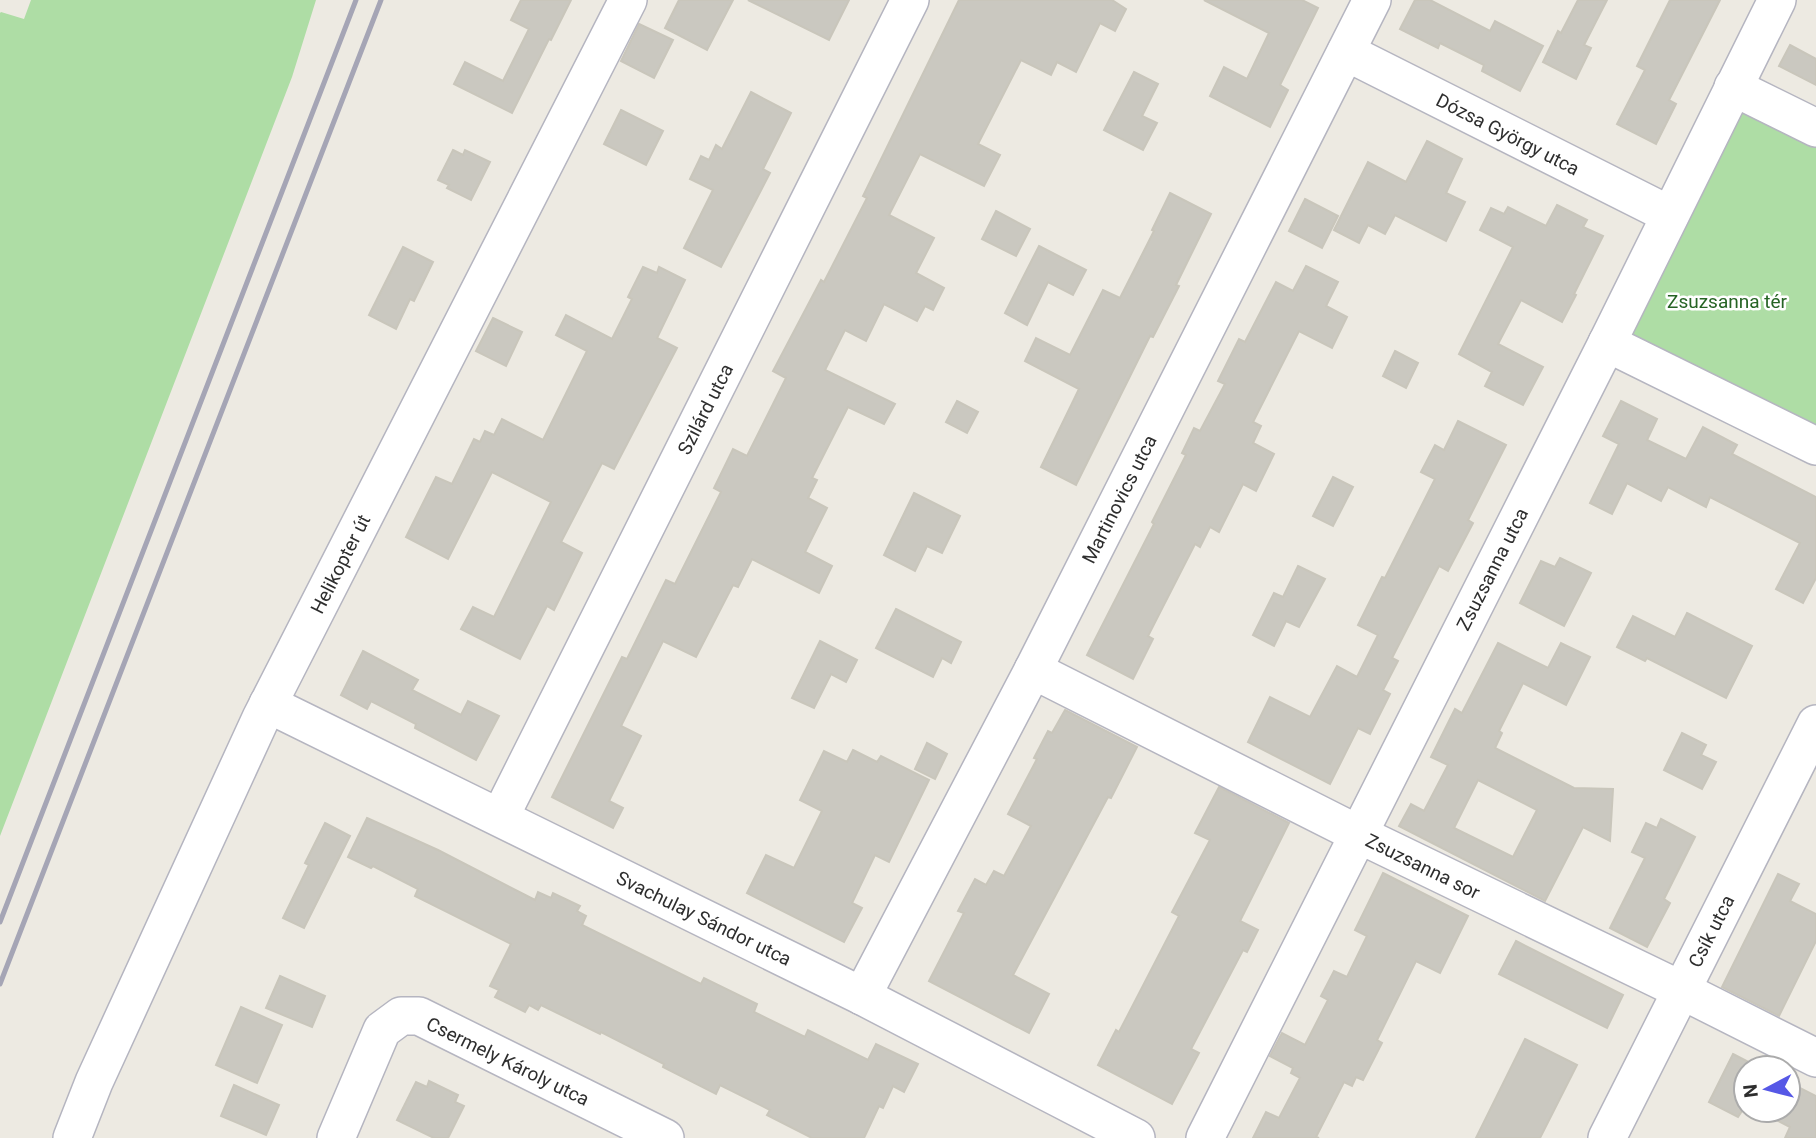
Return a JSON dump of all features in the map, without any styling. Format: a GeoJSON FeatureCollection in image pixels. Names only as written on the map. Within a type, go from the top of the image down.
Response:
{"type":"FeatureCollection","features":[{"type":"Feature","properties":{"kind":"street","name":"Helikopter út"},"geometry":{"type":"LineString","coordinates":[[72,1138],[94,1082],[268,704],[628,0]]}},
{"type":"Feature","properties":{"kind":"street","name":"Szilárd utca"},"geometry":{"type":"LineString","coordinates":[[500,817],[910,0]]}},
{"type":"Feature","properties":{"kind":"street","name":"Martinovics utca"},"geometry":{"type":"LineString","coordinates":[[862,996],[1032,670],[1372,0]]}},
{"type":"Feature","properties":{"kind":"street","name":"Zsuzsanna utca"},"geometry":{"type":"LineString","coordinates":[[1205,1138],[1607,343],[1777,0]]}},
{"type":"Feature","properties":{"kind":"street","name":"Dózsa György utca"},"geometry":{"type":"LineString","coordinates":[[1346,52],[1670,215]]}},
{"type":"Feature","properties":{"kind":"street"},"geometry":{"type":"LineString","coordinates":[[1733,87],[1816,128]]}},
{"type":"Feature","properties":{"kind":"street"},"geometry":{"type":"LineString","coordinates":[[1607,343],[1816,446]]}},
{"type":"Feature","properties":{"kind":"street","name":"Zsuzsanna sor"},"geometry":{"type":"LineString","coordinates":[[1032,670],[1358,834],[1816,1058]]}},
{"type":"Feature","properties":{"kind":"street","name":"Svachulay Sándor utca"},"geometry":{"type":"LineString","coordinates":[[268,704],[862,996],[1136,1138]]}},
{"type":"Feature","properties":{"kind":"street","name":"Csík utca"},"geometry":{"type":"LineString","coordinates":[[1607,1138],[1816,724]]}},
{"type":"Feature","properties":{"kind":"street","name":"Csermely Károly utca"},"geometry":{"type":"LineString","coordinates":[[336,1138],[382,1030],[401,1016],[419,1016],[665,1138]]}},
{"type":"Feature","properties":{"kind":"green space"},"geometry":{"type":"Polygon","coordinates":[[[31,0],[316,0],[292,77],[0,836],[0,13],[24,19],[31,0]]]}},
{"type":"Feature","properties":{"kind":"green space","name":"Zsuzsanna tér"},"geometry":{"type":"Polygon","coordinates":[[[1733,87],[1816,128],[1816,446],[1607,343],[1733,87]]]}},
{"type":"Feature","properties":{"kind":"building"},"geometry":{"type":"Polygon","coordinates":[[[521,0],[571,0],[512,113],[454,84],[465,62],[503,81],[529,29],[511,20],[521,0]]]}},
{"type":"Feature","properties":{"kind":"building"},"geometry":{"type":"Polygon","coordinates":[[[679,0],[733,0],[707,50],[665,28],[679,0]]]}},
{"type":"Feature","properties":{"kind":"building"},"geometry":{"type":"Polygon","coordinates":[[[748,0],[849,0],[829,40],[748,0]]]}},
{"type":"Feature","properties":{"kind":"building"},"geometry":{"type":"Polygon","coordinates":[[[959,0],[1112,0],[1126,9],[1115,31],[1100,23],[1076,72],[1057,62],[1051,75],[1021,60],[978,144],[1000,155],[984,186],[920,154],[889,215],[934,238],[916,273],[944,288],[933,310],[925,306],[917,321],[884,304],[866,341],[845,330],[825,370],[895,404],[884,424],[848,407],[812,478],[817,480],[808,498],[827,508],[805,552],[832,566],[819,593],[752,559],[738,587],[733,585],[696,657],[663,641],[621,726],[641,736],[609,801],[623,808],[613,828],[552,797],[622,657],[627,659],[666,580],[675,584],[721,492],[714,488],[733,449],[747,456],[786,378],[773,371],[821,280],[824,282],[867,198],[863,196],[959,0]]]}},
{"type":"Feature","properties":{"kind":"building"},"geometry":{"type":"Polygon","coordinates":[[[1204,0],[1302,0],[1318,8],[1280,85],[1288,90],[1270,127],[1210,96],[1224,67],[1247,79],[1269,33],[1204,0]]]}},
{"type":"Feature","properties":{"kind":"building"},"geometry":{"type":"Polygon","coordinates":[[[1415,0],[1430,0],[1490,31],[1495,21],[1543,46],[1520,91],[1482,71],[1484,65],[1440,43],[1438,48],[1400,29],[1415,0]]]}},
{"type":"Feature","properties":{"kind":"building"},"geometry":{"type":"Polygon","coordinates":[[[1578,0],[1607,0],[1584,45],[1591,48],[1576,79],[1543,62],[1558,31],[1561,33],[1578,0]]]}},
{"type":"Feature","properties":{"kind":"building"},"geometry":{"type":"Polygon","coordinates":[[[1670,0],[1720,0],[1669,100],[1676,104],[1656,144],[1617,124],[1645,70],[1637,66],[1670,0]]]}},
{"type":"Feature","properties":{"kind":"building"},"geometry":{"type":"Polygon","coordinates":[[[639,24],[673,40],[654,78],[621,61],[639,24]]]}},
{"type":"Feature","properties":{"kind":"building"},"geometry":{"type":"Polygon","coordinates":[[[1790,45],[1816,59],[1816,85],[1779,66],[1790,45]]]}},
{"type":"Feature","properties":{"kind":"building"},"geometry":{"type":"Polygon","coordinates":[[[1134,72],[1158,84],[1142,116],[1157,123],[1143,150],[1104,130],[1134,72]]]}},
{"type":"Feature","properties":{"kind":"building"},"geometry":{"type":"Polygon","coordinates":[[[751,92],[791,113],[763,169],[770,173],[721,267],[684,248],[713,190],[690,179],[701,156],[709,160],[716,145],[722,149],[751,92]]]}},
{"type":"Feature","properties":{"kind":"building"},"geometry":{"type":"Polygon","coordinates":[[[621,110],[663,131],[646,165],[604,144],[621,110]]]}},
{"type":"Feature","properties":{"kind":"building"},"geometry":{"type":"Polygon","coordinates":[[[1427,141],[1462,159],[1446,193],[1465,202],[1446,241],[1395,215],[1385,234],[1368,225],[1359,243],[1334,230],[1368,162],[1406,182],[1427,141]]]}},
{"type":"Feature","properties":{"kind":"building"},"geometry":{"type":"Polygon","coordinates":[[[453,150],[463,155],[465,150],[490,162],[471,200],[447,188],[449,185],[438,180],[453,150]]]}},
{"type":"Feature","properties":{"kind":"building"},"geometry":{"type":"Polygon","coordinates":[[[1170,193],[1211,214],[1176,285],[1179,286],[1153,337],[1150,336],[1076,485],[1041,467],[1079,389],[1025,361],[1036,338],[1070,355],[1103,290],[1120,298],[1170,193]]]}},
{"type":"Feature","properties":{"kind":"building"},"geometry":{"type":"Polygon","coordinates":[[[1305,199],[1338,216],[1322,248],[1289,231],[1305,199]]]}},
{"type":"Feature","properties":{"kind":"building"},"geometry":{"type":"Polygon","coordinates":[[[1557,205],[1587,220],[1583,227],[1603,236],[1562,322],[1521,300],[1498,344],[1543,367],[1523,405],[1485,386],[1492,372],[1459,354],[1513,247],[1480,230],[1491,208],[1504,214],[1508,207],[1546,226],[1557,205]]]}},
{"type":"Feature","properties":{"kind":"building"},"geometry":{"type":"Polygon","coordinates":[[[996,211],[1030,229],[1016,256],[982,239],[996,211]]]}},
{"type":"Feature","properties":{"kind":"building"},"geometry":{"type":"Polygon","coordinates":[[[1039,246],[1086,270],[1073,295],[1048,282],[1027,325],[1005,313],[1039,246]]]}},
{"type":"Feature","properties":{"kind":"building"},"geometry":{"type":"Polygon","coordinates":[[[403,247],[433,262],[414,301],[410,299],[396,329],[369,315],[403,247]]]}},
{"type":"Feature","properties":{"kind":"building"},"geometry":{"type":"Polygon","coordinates":[[[1306,266],[1338,282],[1326,306],[1347,317],[1332,348],[1299,331],[1253,422],[1261,426],[1253,443],[1274,454],[1256,491],[1243,484],[1219,532],[1210,527],[1200,547],[1195,544],[1148,636],[1153,639],[1133,679],[1087,655],[1154,524],[1152,522],[1186,455],[1182,453],[1194,428],[1200,431],[1225,384],[1218,381],[1239,339],[1245,342],[1276,282],[1293,291],[1306,266]]]}},
{"type":"Feature","properties":{"kind":"building"},"geometry":{"type":"Polygon","coordinates":[[[643,267],[657,273],[659,267],[685,280],[657,338],[677,348],[614,469],[602,463],[561,542],[582,553],[554,610],[547,606],[520,659],[461,629],[473,607],[494,617],[551,502],[492,472],[448,559],[406,537],[436,477],[452,484],[474,439],[480,442],[485,431],[494,435],[502,419],[543,440],[587,351],[556,335],[566,315],[612,339],[632,299],[628,297],[643,267]]]}},
{"type":"Feature","properties":{"kind":"building"},"geometry":{"type":"Polygon","coordinates":[[[493,318],[522,332],[506,366],[476,351],[493,318]]]}},
{"type":"Feature","properties":{"kind":"building"},"geometry":{"type":"Polygon","coordinates":[[[1395,351],[1418,363],[1406,388],[1383,376],[1395,351]]]}},
{"type":"Feature","properties":{"kind":"building"},"geometry":{"type":"Polygon","coordinates":[[[957,401],[978,412],[967,433],[946,422],[957,401]]]}},
{"type":"Feature","properties":{"kind":"building"},"geometry":{"type":"Polygon","coordinates":[[[1621,401],[1657,419],[1647,440],[1686,459],[1703,427],[1737,445],[1732,454],[1816,497],[1816,578],[1803,603],[1776,589],[1800,543],[1710,497],[1706,507],[1668,487],[1661,501],[1627,483],[1612,514],[1590,503],[1619,444],[1603,436],[1621,401]]]}},
{"type":"Feature","properties":{"kind":"building"},"geometry":{"type":"Polygon","coordinates":[[[1458,421],[1506,445],[1468,520],[1473,523],[1448,571],[1439,566],[1392,658],[1398,661],[1383,690],[1390,694],[1370,734],[1358,728],[1330,784],[1248,742],[1270,697],[1310,717],[1337,666],[1357,677],[1378,635],[1358,625],[1435,479],[1421,472],[1435,445],[1444,450],[1458,421]]]}},
{"type":"Feature","properties":{"kind":"building"},"geometry":{"type":"Polygon","coordinates":[[[1333,477],[1353,487],[1333,526],[1313,516],[1333,477]]]}},
{"type":"Feature","properties":{"kind":"building"},"geometry":{"type":"Polygon","coordinates":[[[914,493],[960,516],[942,553],[927,546],[915,571],[884,555],[914,493]]]}},
{"type":"Feature","properties":{"kind":"building"},"geometry":{"type":"Polygon","coordinates":[[[1560,558],[1591,573],[1564,626],[1520,603],[1541,561],[1555,567],[1560,558]]]}},
{"type":"Feature","properties":{"kind":"building"},"geometry":{"type":"Polygon","coordinates":[[[1298,566],[1325,579],[1299,627],[1286,621],[1274,646],[1253,635],[1274,593],[1283,597],[1298,566]]]}},
{"type":"Feature","properties":{"kind":"building"},"geometry":{"type":"Polygon","coordinates":[[[896,609],[961,642],[951,663],[942,658],[933,677],[876,648],[896,609]]]}},
{"type":"Feature","properties":{"kind":"building"},"geometry":{"type":"Polygon","coordinates":[[[1687,613],[1752,646],[1726,698],[1647,658],[1645,661],[1617,647],[1633,616],[1675,637],[1687,613]]]}},
{"type":"Feature","properties":{"kind":"building"},"geometry":{"type":"Polygon","coordinates":[[[820,641],[857,660],[846,682],[831,674],[814,708],[792,698],[820,641]]]}},
{"type":"Feature","properties":{"kind":"building"},"geometry":{"type":"Polygon","coordinates":[[[1498,643],[1548,668],[1561,643],[1590,657],[1566,705],[1523,683],[1499,731],[1502,733],[1495,748],[1574,788],[1613,789],[1610,841],[1583,827],[1545,901],[1399,826],[1411,804],[1424,811],[1448,765],[1431,757],[1455,709],[1462,713],[1498,643]],[[1478,780],[1454,828],[1513,857],[1537,810],[1478,780]]]}},
{"type":"Feature","properties":{"kind":"building"},"geometry":{"type":"Polygon","coordinates":[[[363,651],[418,680],[412,690],[461,715],[468,701],[499,716],[476,760],[371,701],[367,709],[341,695],[363,651]]]}},
{"type":"Feature","properties":{"kind":"building"},"geometry":{"type":"Polygon","coordinates":[[[1065,710],[1137,747],[1013,975],[1049,994],[1029,1033],[929,981],[964,913],[958,911],[975,879],[986,885],[994,871],[1004,876],[1031,826],[1008,814],[1037,759],[1034,758],[1048,731],[1052,733],[1065,710]]]}},
{"type":"Feature","properties":{"kind":"building"},"geometry":{"type":"Polygon","coordinates":[[[1682,733],[1706,745],[1701,755],[1716,762],[1702,789],[1664,770],[1682,733]]]}},
{"type":"Feature","properties":{"kind":"building"},"geometry":{"type":"Polygon","coordinates":[[[927,743],[947,754],[935,779],[915,769],[927,743]]]}},
{"type":"Feature","properties":{"kind":"building"},"geometry":{"type":"Polygon","coordinates":[[[853,750],[877,762],[881,756],[929,780],[889,862],[875,855],[852,903],[862,908],[844,942],[747,893],[766,855],[794,868],[822,811],[800,800],[824,751],[847,762],[853,750]]]}},
{"type":"Feature","properties":{"kind":"building"},"geometry":{"type":"Polygon","coordinates":[[[1219,787],[1289,823],[1240,921],[1258,930],[1247,952],[1243,950],[1191,1049],[1199,1053],[1172,1104],[1098,1065],[1116,1030],[1119,1032],[1179,916],[1172,912],[1210,840],[1195,833],[1219,787]]]}},
{"type":"Feature","properties":{"kind":"building"},"geometry":{"type":"Polygon","coordinates":[[[367,818],[438,850],[535,900],[538,892],[551,898],[553,893],[580,906],[577,911],[586,916],[582,925],[701,984],[704,978],[757,1004],[754,1012],[805,1037],[808,1030],[868,1060],[876,1044],[918,1064],[904,1092],[893,1086],[883,1108],[879,1106],[864,1138],[812,1138],[767,1115],[770,1110],[720,1085],[716,1094],[663,1067],[664,1064],[541,1005],[538,1010],[529,1005],[525,1012],[495,997],[499,990],[490,986],[511,944],[415,896],[418,889],[373,866],[371,868],[348,857],[367,818]]]}},
{"type":"Feature","properties":{"kind":"building"},"geometry":{"type":"Polygon","coordinates":[[[1661,819],[1695,837],[1664,899],[1670,903],[1647,947],[1610,928],[1645,858],[1632,852],[1646,823],[1657,828],[1661,819]]]}},
{"type":"Feature","properties":{"kind":"building"},"geometry":{"type":"Polygon","coordinates":[[[325,823],[350,836],[304,928],[283,918],[309,865],[305,863],[325,823]]]}},
{"type":"Feature","properties":{"kind":"building"},"geometry":{"type":"Polygon","coordinates":[[[1383,873],[1468,916],[1440,973],[1416,961],[1377,1040],[1382,1043],[1363,1080],[1356,1077],[1352,1086],[1344,1082],[1316,1137],[1319,1138],[1253,1138],[1266,1112],[1279,1118],[1300,1078],[1291,1073],[1293,1068],[1270,1056],[1282,1033],[1305,1045],[1328,1000],[1321,996],[1334,971],[1347,977],[1367,936],[1355,930],[1383,873]]]}},
{"type":"Feature","properties":{"kind":"building"},"geometry":{"type":"Polygon","coordinates":[[[1778,874],[1799,884],[1790,901],[1816,914],[1816,941],[1779,1016],[1722,987],[1778,874]]]}},
{"type":"Feature","properties":{"kind":"building"},"geometry":{"type":"Polygon","coordinates":[[[1516,941],[1623,995],[1607,1028],[1499,974],[1516,941]]]}},
{"type":"Feature","properties":{"kind":"building"},"geometry":{"type":"Polygon","coordinates":[[[280,976],[325,996],[312,1027],[266,1008],[280,976]]]}},
{"type":"Feature","properties":{"kind":"building"},"geometry":{"type":"Polygon","coordinates":[[[241,1007],[282,1025],[257,1083],[216,1065],[241,1007]]]}},
{"type":"Feature","properties":{"kind":"building"},"geometry":{"type":"Polygon","coordinates":[[[1525,1039],[1577,1065],[1540,1138],[1476,1138],[1525,1039]]]}},
{"type":"Feature","properties":{"kind":"building"},"geometry":{"type":"Polygon","coordinates":[[[1732,1056],[1732,1114],[1709,1102],[1732,1056]]]}},
{"type":"Feature","properties":{"kind":"building"},"geometry":{"type":"Polygon","coordinates":[[[429,1081],[458,1095],[455,1102],[464,1106],[448,1138],[434,1138],[397,1120],[416,1082],[427,1087],[429,1081]]]}},
{"type":"Feature","properties":{"kind":"building"},"geometry":{"type":"Polygon","coordinates":[[[234,1085],[279,1105],[266,1135],[221,1116],[234,1085]]]}},
{"type":"Feature","properties":{"kind":"building"},"geometry":{"type":"Polygon","coordinates":[[[1802,1089],[1816,1096],[1816,1138],[1785,1138],[1790,1127],[1784,1124],[1802,1124],[1802,1089]]]}},
{"type":"Feature","properties":{"kind":"railway"},"geometry":{"type":"LineString","coordinates":[[0,922],[356,0]]}},
{"type":"Feature","properties":{"kind":"railway"},"geometry":{"type":"LineString","coordinates":[[0,984],[381,0]]}}]}
